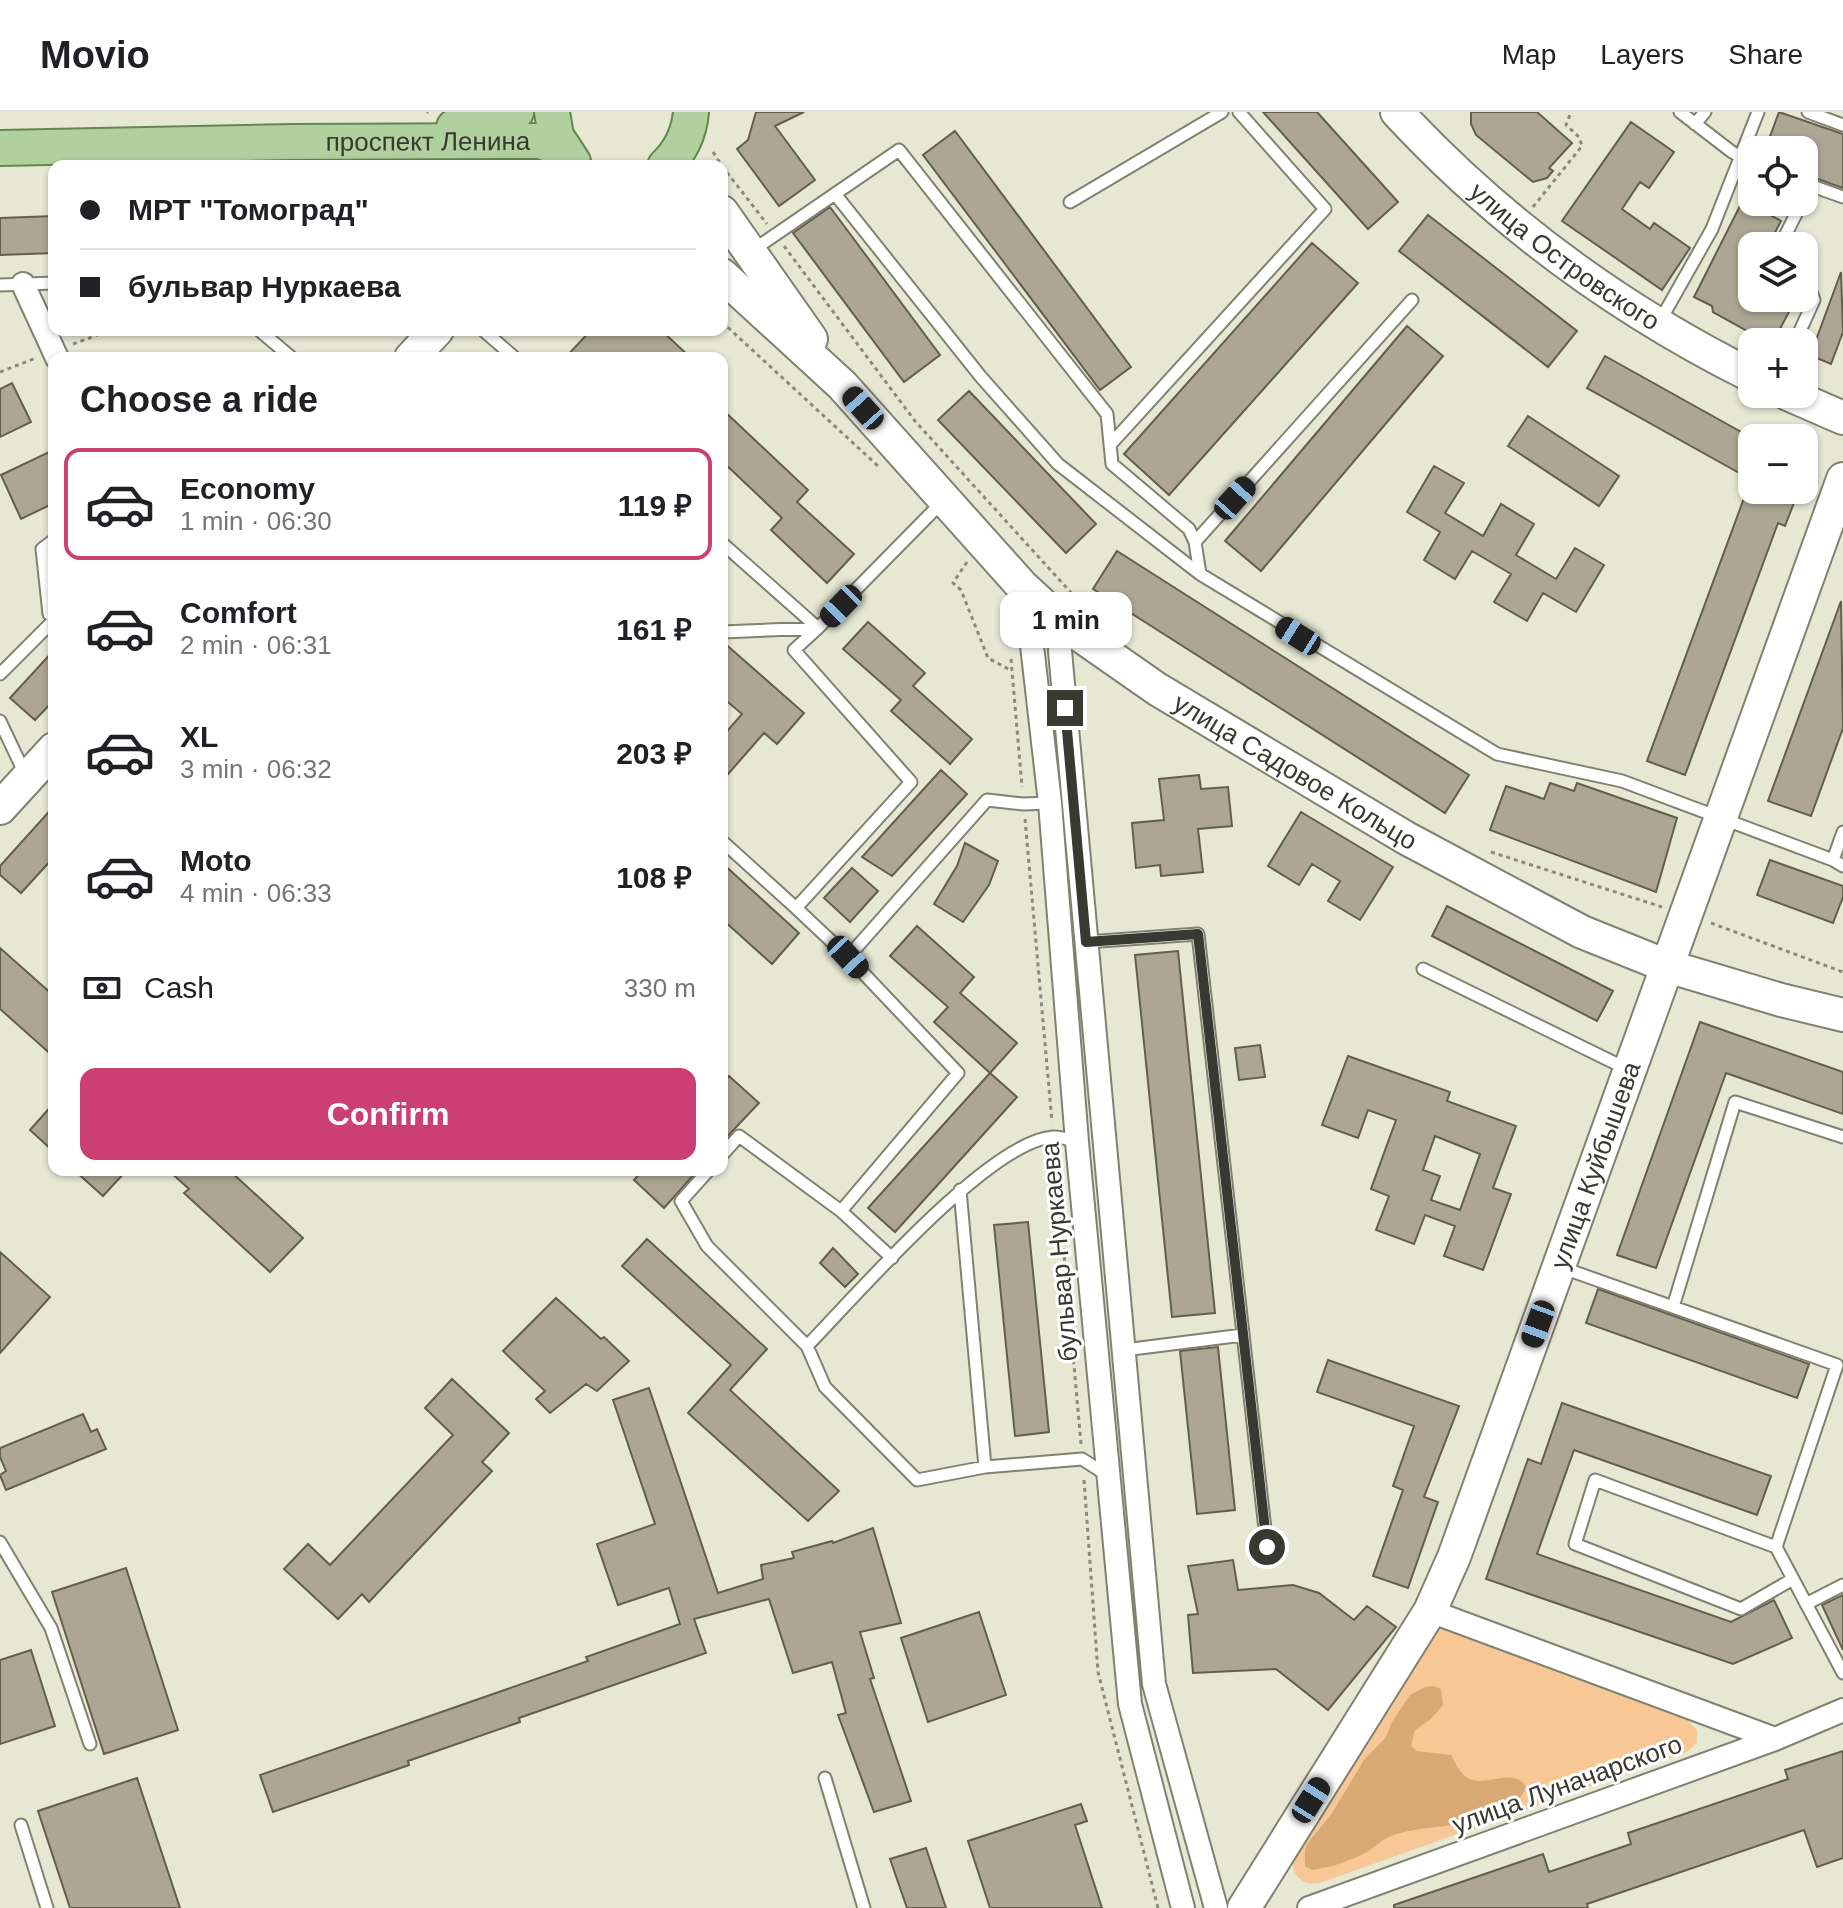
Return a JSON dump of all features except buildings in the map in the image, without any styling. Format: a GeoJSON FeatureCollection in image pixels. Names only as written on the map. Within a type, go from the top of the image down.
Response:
{"type":"FeatureCollection","features":[{"type":"Feature","properties":{"kind":"main road","name":"проспект Ленина"},"geometry":{"type":"LineString","coordinates":[[293,142],[452,128],[516,112]]}},
{"type":"Feature","properties":{"kind":"main road"},"geometry":{"type":"LineString","coordinates":[[552,112],[556,136],[570,160]]}},
{"type":"Feature","properties":{"kind":"main road"},"geometry":{"type":"LineString","coordinates":[[672,160],[685,141],[691,118]]}},
{"type":"Feature","properties":{"kind":"main road","name":"проспект Ленина"},"geometry":{"type":"LineString","coordinates":[[0,148],[540,141],[569,160]]}},
{"type":"Feature","properties":{"kind":"street","name":"улица Островского"},"geometry":{"type":"LineString","coordinates":[[1397,112],[1441,157],[1518,225],[1581,274],[1658,324],[1738,368]]}},
{"type":"Feature","properties":{"kind":"street"},"geometry":{"type":"LineString","coordinates":[[691,118],[688,146],[703,159]]}},
{"type":"Feature","properties":{"kind":"street","name":"улица Садовое Кольцо"},"geometry":{"type":"LineString","coordinates":[[728,217],[763,244],[842,385]]}},
{"type":"Feature","properties":{"kind":"street","name":"улица Садовое Кольцо"},"geometry":{"type":"LineString","coordinates":[[728,280],[842,385],[1022,586],[1072,614],[1157,689],[1406,838],[1582,932],[1667,966],[1843,1015]]}},
{"type":"Feature","properties":{"kind":"street"},"geometry":{"type":"LineString","coordinates":[[23,284],[54,352]]}},
{"type":"Feature","properties":{"kind":"street"},"geometry":{"type":"LineString","coordinates":[[417,352],[431,336]]}},
{"type":"Feature","properties":{"kind":"street"},"geometry":{"type":"LineString","coordinates":[[1818,407],[1843,418]]}},
{"type":"Feature","properties":{"kind":"street","name":"улица Куйбышева"},"geometry":{"type":"LineString","coordinates":[[1244,1908],[1430,1611],[1454,1557],[1843,479]]}},
{"type":"Feature","properties":{"kind":"street","name":"бульвар Нуркаева"},"geometry":{"type":"LineString","coordinates":[[1022,586],[1030,628],[1050,803],[1077,1142],[1130,1704],[1183,1908]]}},
{"type":"Feature","properties":{"kind":"street"},"geometry":{"type":"LineString","coordinates":[[1072,614],[1060,651],[1154,1684],[1216,1908]]}},
{"type":"Feature","properties":{"kind":"street"},"geometry":{"type":"LineString","coordinates":[[0,808],[48,755]]}},
{"type":"Feature","properties":{"kind":"street"},"geometry":{"type":"LineString","coordinates":[[1430,1611],[1775,1739]]}},
{"type":"Feature","properties":{"kind":"street","name":"улица Луначарского"},"geometry":{"type":"LineString","coordinates":[[1309,1908],[1775,1739],[1843,1710]]}},
{"type":"Feature","properties":{"kind":"lane"},"geometry":{"type":"LineString","coordinates":[[1070,202],[1222,112]]}},
{"type":"Feature","properties":{"kind":"lane"},"geometry":{"type":"LineString","coordinates":[[1110,445],[1325,209],[1239,112]]}},
{"type":"Feature","properties":{"kind":"lane"},"geometry":{"type":"LineString","coordinates":[[1680,112],[1738,154]]}},
{"type":"Feature","properties":{"kind":"lane"},"geometry":{"type":"LineString","coordinates":[[1695,124],[1705,112]]}},
{"type":"Feature","properties":{"kind":"lane"},"geometry":{"type":"LineString","coordinates":[[1752,136],[1758,112]]}},
{"type":"Feature","properties":{"kind":"lane"},"geometry":{"type":"LineString","coordinates":[[1808,112],[1843,125]]}},
{"type":"Feature","properties":{"kind":"lane"},"geometry":{"type":"LineString","coordinates":[[763,244],[899,150],[1107,414],[1112,464],[1189,529],[1195,542],[1200,574]]}},
{"type":"Feature","properties":{"kind":"lane"},"geometry":{"type":"LineString","coordinates":[[1658,324],[1738,176]]}},
{"type":"Feature","properties":{"kind":"lane"},"geometry":{"type":"LineString","coordinates":[[1818,188],[1843,197]]}},
{"type":"Feature","properties":{"kind":"lane"},"geometry":{"type":"LineString","coordinates":[[835,194],[981,377],[1058,464],[1200,574],[1497,754],[1622,781],[1838,863],[1843,832]]}},
{"type":"Feature","properties":{"kind":"lane"},"geometry":{"type":"LineString","coordinates":[[0,285],[48,283]]}},
{"type":"Feature","properties":{"kind":"lane"},"geometry":{"type":"LineString","coordinates":[[1195,542],[1412,300]]}},
{"type":"Feature","properties":{"kind":"lane"},"geometry":{"type":"LineString","coordinates":[[266,336],[285,352]]}},
{"type":"Feature","properties":{"kind":"lane"},"geometry":{"type":"LineString","coordinates":[[490,336],[508,352]]}},
{"type":"Feature","properties":{"kind":"lane"},"geometry":{"type":"LineString","coordinates":[[796,908],[911,782],[794,650],[945,499]]}},
{"type":"Feature","properties":{"kind":"lane"},"geometry":{"type":"LineString","coordinates":[[48,544],[42,549],[48,605]]}},
{"type":"Feature","properties":{"kind":"lane"},"geometry":{"type":"LineString","coordinates":[[728,548],[818,628]]}},
{"type":"Feature","properties":{"kind":"lane"},"geometry":{"type":"LineString","coordinates":[[0,674],[48,625]]}},
{"type":"Feature","properties":{"kind":"lane"},"geometry":{"type":"LineString","coordinates":[[728,632],[818,628]]}},
{"type":"Feature","properties":{"kind":"lane"},"geometry":{"type":"LineString","coordinates":[[0,721],[27,778]]}},
{"type":"Feature","properties":{"kind":"lane"},"geometry":{"type":"LineString","coordinates":[[848,957],[987,800],[1050,803]]}},
{"type":"Feature","properties":{"kind":"lane"},"geometry":{"type":"LineString","coordinates":[[728,846],[848,957],[958,1073],[841,1211]]}},
{"type":"Feature","properties":{"kind":"lane"},"geometry":{"type":"LineString","coordinates":[[1086,942],[1198,934],[1267,1547]]}},
{"type":"Feature","properties":{"kind":"lane"},"geometry":{"type":"LineString","coordinates":[[1423,969],[1629,1070]]}},
{"type":"Feature","properties":{"kind":"lane"},"geometry":{"type":"LineString","coordinates":[[1673,1307],[1735,1102],[1843,1137]]}},
{"type":"Feature","properties":{"kind":"lane"},"geometry":{"type":"LineString","coordinates":[[728,1148],[739,1136],[841,1211],[892,1258]]}},
{"type":"Feature","properties":{"kind":"lane"},"geometry":{"type":"LineString","coordinates":[[807,1346],[960,1190],[1024,1145],[1054,1137],[1077,1142]]}},
{"type":"Feature","properties":{"kind":"lane"},"geometry":{"type":"LineString","coordinates":[[704,1176],[681,1201],[707,1246],[807,1346],[825,1387],[917,1480],[985,1467],[1082,1459],[1107,1475]]}},
{"type":"Feature","properties":{"kind":"lane"},"geometry":{"type":"LineString","coordinates":[[960,1190],[985,1467]]}},
{"type":"Feature","properties":{"kind":"lane"},"geometry":{"type":"LineString","coordinates":[[1559,1266],[1837,1365],[1776,1547]]}},
{"type":"Feature","properties":{"kind":"lane"},"geometry":{"type":"LineString","coordinates":[[1124,1350],[1243,1335]]}},
{"type":"Feature","properties":{"kind":"lane"},"geometry":{"type":"LineString","coordinates":[[1793,1579],[1741,1609],[1575,1544],[1595,1480],[1776,1547],[1843,1673]]}},
{"type":"Feature","properties":{"kind":"lane"},"geometry":{"type":"LineString","coordinates":[[0,1542],[51,1628],[90,1744]]}},
{"type":"Feature","properties":{"kind":"lane"},"geometry":{"type":"LineString","coordinates":[[1806,1604],[1843,1585]]}},
{"type":"Feature","properties":{"kind":"lane"},"geometry":{"type":"LineString","coordinates":[[825,1778],[864,1908]]}},
{"type":"Feature","properties":{"kind":"lane"},"geometry":{"type":"LineString","coordinates":[[21,1825],[47,1908]]}},
{"type":"Feature","properties":{"kind":"path"},"geometry":{"type":"LineString","coordinates":[[1518,225],[1582,146],[1579,137],[1566,125],[1571,112]]}},
{"type":"Feature","properties":{"kind":"path"},"geometry":{"type":"LineString","coordinates":[[728,177],[763,244],[915,421],[1072,614]]}},
{"type":"Feature","properties":{"kind":"path"},"geometry":{"type":"LineString","coordinates":[[969,558],[953,583],[961,590],[988,658],[1012,671]]}},
{"type":"Feature","properties":{"kind":"path"},"geometry":{"type":"LineString","coordinates":[[1481,849],[1685,914],[1843,972]]}},
{"type":"Feature","properties":{"kind":"shaded area"},"geometry":{"type":"Polygon","coordinates":[[[1437,1627],[1687,1720],[1697,1730],[1697,1743],[1687,1752],[1320,1883],[1304,1882],[1297,1876],[1292,1860],[1437,1627]]]}},
{"type":"Feature","properties":{"kind":"shaded area"},"geometry":{"type":"Polygon","coordinates":[[[1433,1686],[1441,1689],[1443,1705],[1431,1719],[1415,1730],[1411,1746],[1417,1751],[1451,1755],[1460,1771],[1472,1780],[1519,1780],[1526,1786],[1518,1801],[1487,1818],[1391,1836],[1365,1853],[1339,1864],[1312,1870],[1305,1866],[1307,1844],[1332,1813],[1364,1760],[1386,1737],[1410,1695],[1433,1686]]]}},
{"type":"Feature","properties":{"kind":"route"},"geometry":{"type":"LineString","coordinates":[[1065,708],[1086,942],[1198,934],[1267,1547]]}}]}
